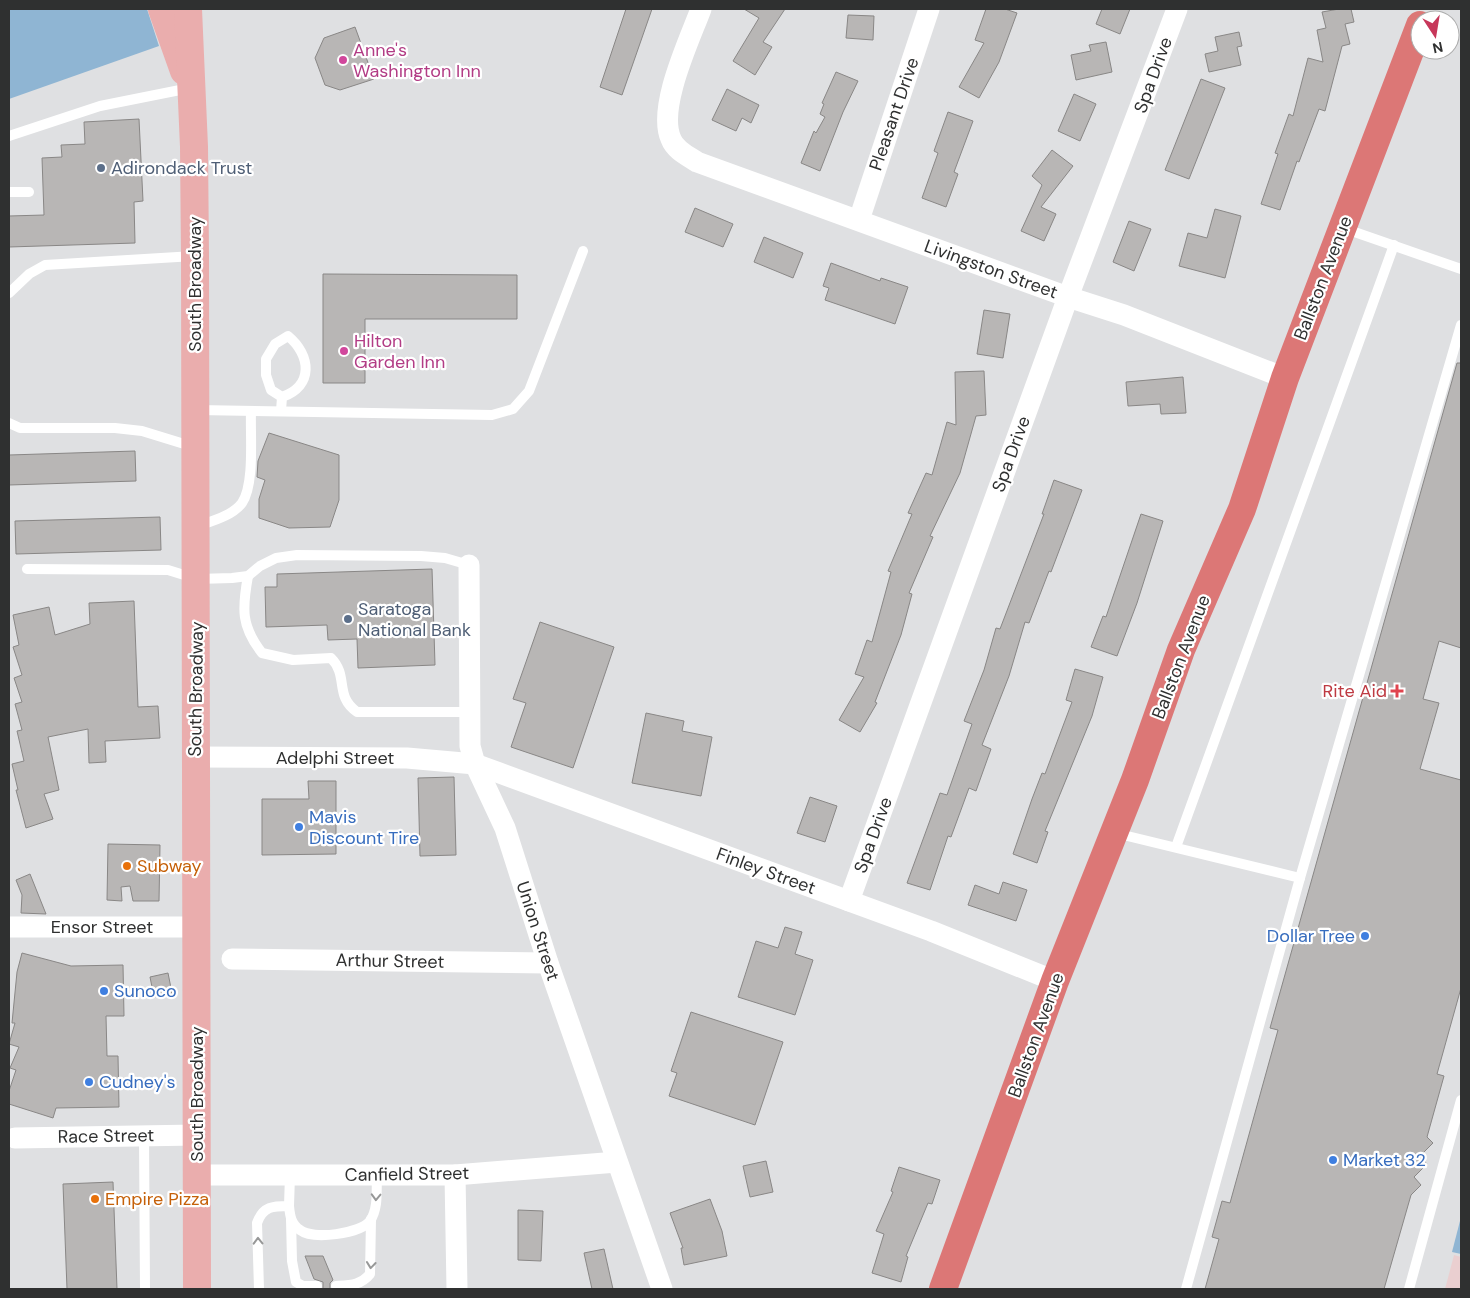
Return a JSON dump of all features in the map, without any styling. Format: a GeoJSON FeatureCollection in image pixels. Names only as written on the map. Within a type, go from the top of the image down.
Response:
{"type":"FeatureCollection","features":[{"type":"Feature","properties":{"kind":"highway","name":"Ballston Avenue"},"geometry":{"type":"LineString","coordinates":[[943,1289],[1055,982],[1114,833],[1181,650],[1242,509],[1285,378],[1410,51]]}},
{"type":"Feature","properties":{"kind":"main road","name":"South Broadway"},"geometry":{"type":"LineString","coordinates":[[162,9],[190,88]]}},
{"type":"Feature","properties":{"kind":"main road","name":"South Broadway"},"geometry":{"type":"LineString","coordinates":[[188,9],[194,147],[195,256],[198,1289]]}},
{"type":"Feature","properties":{"kind":"street","name":"Livingston Street"},"geometry":{"type":"LineString","coordinates":[[701,9],[668,101],[667,126],[671,140],[677,148],[697,162],[1068,297],[1124,315],[1285,378]]}},
{"type":"Feature","properties":{"kind":"street","name":"Pleasant Drive"},"geometry":{"type":"LineString","coordinates":[[859,220],[930,9]]}},
{"type":"Feature","properties":{"kind":"street","name":"Spa Drive"},"geometry":{"type":"LineString","coordinates":[[849,901],[1068,297],[1177,9]]}},
{"type":"Feature","properties":{"kind":"street","name":"Union Street"},"geometry":{"type":"LineString","coordinates":[[469,565],[470,746],[475,764],[505,828],[548,963],[662,1289]]}},
{"type":"Feature","properties":{"kind":"street","name":"Adelphi Street"},"geometry":{"type":"LineString","coordinates":[[195,757],[407,758],[475,764]]}},
{"type":"Feature","properties":{"kind":"street","name":"Finley Street"},"geometry":{"type":"LineString","coordinates":[[475,764],[931,930],[1055,982]]}},
{"type":"Feature","properties":{"kind":"street","name":"Ensor Street"},"geometry":{"type":"LineString","coordinates":[[9,927],[196,926]]}},
{"type":"Feature","properties":{"kind":"street","name":"Arthur Street"},"geometry":{"type":"LineString","coordinates":[[232,959],[548,963]]}},
{"type":"Feature","properties":{"kind":"street","name":"Race Street"},"geometry":{"type":"LineString","coordinates":[[11,1136],[197,1135]]}},
{"type":"Feature","properties":{"kind":"street","name":"Canfield Street"},"geometry":{"type":"LineString","coordinates":[[197,1175],[455,1174],[616,1162]]}},
{"type":"Feature","properties":{"kind":"street"},"geometry":{"type":"LineString","coordinates":[[455,1174],[457,1289]]}},
{"type":"Feature","properties":{"kind":"lane"},"geometry":{"type":"LineString","coordinates":[[9,136],[100,106],[190,88]]}},
{"type":"Feature","properties":{"kind":"lane"},"geometry":{"type":"LineString","coordinates":[[9,192],[29,192]]}},
{"type":"Feature","properties":{"kind":"lane"},"geometry":{"type":"LineString","coordinates":[[1342,227],[1461,269]]}},
{"type":"Feature","properties":{"kind":"lane"},"geometry":{"type":"LineString","coordinates":[[1176,847],[1394,245]]}},
{"type":"Feature","properties":{"kind":"lane"},"geometry":{"type":"LineString","coordinates":[[196,410],[492,414],[513,409],[529,391],[582,251]]}},
{"type":"Feature","properties":{"kind":"lane"},"geometry":{"type":"LineString","coordinates":[[9,293],[29,274],[45,265],[195,256]]}},
{"type":"Feature","properties":{"kind":"lane"},"geometry":{"type":"LineString","coordinates":[[1186,1289],[1300,878],[1461,325]]}},
{"type":"Feature","properties":{"kind":"lane"},"geometry":{"type":"LineString","coordinates":[[288,336],[299,345],[305,356],[306,373],[299,388],[282,397],[271,390],[266,375],[266,359],[275,344],[288,336]]}},
{"type":"Feature","properties":{"kind":"lane"},"geometry":{"type":"LineString","coordinates":[[281,411],[282,397]]}},
{"type":"Feature","properties":{"kind":"lane"},"geometry":{"type":"LineString","coordinates":[[196,527],[227,515],[242,503],[249,486],[250,411]]}},
{"type":"Feature","properties":{"kind":"lane"},"geometry":{"type":"LineString","coordinates":[[9,423],[20,428],[115,428],[142,431],[196,447]]}},
{"type":"Feature","properties":{"kind":"lane"},"geometry":{"type":"LineString","coordinates":[[28,569],[168,570],[197,578],[248,576],[260,566],[276,558],[297,555],[421,556],[445,558],[469,565]]}},
{"type":"Feature","properties":{"kind":"lane"},"geometry":{"type":"LineString","coordinates":[[248,576],[244,599],[244,624],[253,642],[262,653],[293,660],[331,658],[337,664],[342,676],[343,696],[348,706],[357,712],[470,712]]}},
{"type":"Feature","properties":{"kind":"lane"},"geometry":{"type":"LineString","coordinates":[[1114,833],[1300,878]]}},
{"type":"Feature","properties":{"kind":"lane"},"geometry":{"type":"LineString","coordinates":[[1409,1289],[1461,1100]]}},
{"type":"Feature","properties":{"kind":"lane"},"geometry":{"type":"LineString","coordinates":[[144,1135],[145,1289]]}},
{"type":"Feature","properties":{"kind":"lane"},"geometry":{"type":"LineString","coordinates":[[290,1175],[289,1206],[292,1268],[296,1282],[303,1286],[317,1286]]}},
{"type":"Feature","properties":{"kind":"lane"},"geometry":{"type":"LineString","coordinates":[[336,1286],[354,1285],[365,1280],[370,1274],[371,1219],[375,1208],[377,1175]]}},
{"type":"Feature","properties":{"kind":"lane"},"geometry":{"type":"LineString","coordinates":[[259,1289],[257,1223],[261,1213],[266,1208],[289,1206]]}},
{"type":"Feature","properties":{"kind":"lane"},"geometry":{"type":"LineString","coordinates":[[290,1217],[294,1226],[302,1232],[315,1234],[352,1232],[364,1227],[371,1219]]}},
{"type":"Feature","properties":{"kind":"shaded area"},"geometry":{"type":"Polygon","coordinates":[[[9,9],[147,9],[159,46],[9,99],[9,9]]]}},
{"type":"Feature","properties":{"kind":"shaded area"},"geometry":{"type":"Polygon","coordinates":[[[1461,1217],[1461,1254],[1452,1252],[1461,1217]]]}},
{"type":"Feature","properties":{"kind":"shaded area"},"geometry":{"type":"Polygon","coordinates":[[[1454,1255],[1461,1257],[1461,1289],[1445,1289],[1454,1255]]]}},
{"type":"Feature","properties":{"kind":"building"},"geometry":{"type":"Polygon","coordinates":[[[626,9],[652,9],[622,95],[600,87],[626,9]]]}},
{"type":"Feature","properties":{"kind":"building"},"geometry":{"type":"Polygon","coordinates":[[[744,9],[785,9],[763,42],[772,47],[755,75],[733,61],[759,18],[744,9]]]}},
{"type":"Feature","properties":{"kind":"building"},"geometry":{"type":"Polygon","coordinates":[[[986,9],[1005,9],[1017,13],[999,62],[979,98],[959,87],[984,43],[975,40],[986,9]]]}},
{"type":"Feature","properties":{"kind":"building"},"geometry":{"type":"Polygon","coordinates":[[[1102,9],[1130,9],[1120,34],[1096,24],[1102,9]]]}},
{"type":"Feature","properties":{"kind":"building"},"geometry":{"type":"Polygon","coordinates":[[[1351,9],[1354,22],[1345,24],[1350,44],[1342,46],[1325,111],[1319,109],[1299,162],[1297,161],[1280,210],[1261,204],[1278,154],[1275,153],[1289,114],[1293,116],[1308,58],[1323,62],[1317,30],[1326,28],[1322,12],[1351,9]]]}},
{"type":"Feature","properties":{"kind":"building"},"geometry":{"type":"Polygon","coordinates":[[[848,15],[874,16],[873,40],[846,38],[848,15]]]}},
{"type":"Feature","properties":{"kind":"building"},"geometry":{"type":"Polygon","coordinates":[[[355,27],[374,79],[340,90],[325,85],[315,58],[324,38],[355,27]]]}},
{"type":"Feature","properties":{"kind":"building"},"geometry":{"type":"Polygon","coordinates":[[[1239,32],[1242,46],[1237,47],[1241,65],[1209,72],[1205,54],[1218,51],[1215,37],[1239,32]]]}},
{"type":"Feature","properties":{"kind":"building"},"geometry":{"type":"Polygon","coordinates":[[[1106,42],[1112,72],[1076,80],[1071,55],[1091,51],[1089,45],[1106,42]]]}},
{"type":"Feature","properties":{"kind":"building"},"geometry":{"type":"Polygon","coordinates":[[[836,72],[858,81],[843,112],[820,171],[801,163],[814,131],[816,133],[825,117],[820,114],[824,104],[822,103],[836,72]]]}},
{"type":"Feature","properties":{"kind":"building"},"geometry":{"type":"Polygon","coordinates":[[[1201,79],[1225,88],[1189,179],[1165,170],[1201,79]]]}},
{"type":"Feature","properties":{"kind":"building"},"geometry":{"type":"Polygon","coordinates":[[[727,89],[759,105],[751,123],[742,118],[736,131],[712,120],[727,89]]]}},
{"type":"Feature","properties":{"kind":"building"},"geometry":{"type":"Polygon","coordinates":[[[1074,94],[1096,104],[1080,141],[1058,131],[1074,94]]]}},
{"type":"Feature","properties":{"kind":"building"},"geometry":{"type":"Polygon","coordinates":[[[948,112],[973,121],[954,172],[958,174],[946,207],[922,198],[938,153],[934,151],[948,112]]]}},
{"type":"Feature","properties":{"kind":"building"},"geometry":{"type":"Polygon","coordinates":[[[139,119],[143,201],[134,202],[135,243],[9,247],[9,216],[44,215],[42,158],[62,157],[61,145],[85,144],[84,122],[139,119]]]}},
{"type":"Feature","properties":{"kind":"building"},"geometry":{"type":"Polygon","coordinates":[[[1052,150],[1073,166],[1041,207],[1056,214],[1044,241],[1021,231],[1042,185],[1032,176],[1052,150]]]}},
{"type":"Feature","properties":{"kind":"building"},"geometry":{"type":"Polygon","coordinates":[[[695,208],[733,224],[723,247],[685,232],[695,208]]]}},
{"type":"Feature","properties":{"kind":"building"},"geometry":{"type":"Polygon","coordinates":[[[1215,209],[1241,216],[1225,278],[1179,266],[1188,233],[1207,238],[1215,209]]]}},
{"type":"Feature","properties":{"kind":"building"},"geometry":{"type":"Polygon","coordinates":[[[1129,221],[1151,229],[1134,271],[1113,262],[1129,221]]]}},
{"type":"Feature","properties":{"kind":"building"},"geometry":{"type":"Polygon","coordinates":[[[764,237],[803,253],[793,278],[754,262],[764,237]]]}},
{"type":"Feature","properties":{"kind":"building"},"geometry":{"type":"Polygon","coordinates":[[[831,263],[880,281],[881,278],[908,287],[895,324],[825,300],[829,288],[823,286],[831,263]]]}},
{"type":"Feature","properties":{"kind":"building","name":"Hilton Garden Inn"},"geometry":{"type":"Polygon","coordinates":[[[323,274],[517,275],[517,319],[365,319],[365,383],[323,383],[323,274]]]}},
{"type":"Feature","properties":{"kind":"building"},"geometry":{"type":"Polygon","coordinates":[[[984,310],[1010,314],[1003,358],[977,354],[984,310]]]}},
{"type":"Feature","properties":{"kind":"building"},"geometry":{"type":"Polygon","coordinates":[[[1457,363],[1461,363],[1461,648],[1439,641],[1423,699],[1439,703],[1420,769],[1461,780],[1461,988],[1437,1074],[1444,1076],[1427,1137],[1433,1143],[1420,1156],[1427,1164],[1414,1177],[1421,1185],[1411,1195],[1384,1289],[1205,1289],[1219,1239],[1212,1237],[1222,1201],[1230,1203],[1278,1030],[1270,1028],[1457,363]]]}},
{"type":"Feature","properties":{"kind":"building"},"geometry":{"type":"Polygon","coordinates":[[[984,371],[986,415],[976,416],[960,473],[930,536],[933,537],[909,593],[912,594],[901,635],[875,702],[877,703],[860,732],[839,720],[864,677],[855,674],[867,640],[872,642],[891,572],[888,571],[912,514],[908,513],[926,473],[932,475],[947,422],[956,425],[955,372],[984,371]]]}},
{"type":"Feature","properties":{"kind":"building"},"geometry":{"type":"Polygon","coordinates":[[[1183,377],[1186,413],[1161,414],[1160,404],[1128,406],[1126,382],[1183,377]]]}},
{"type":"Feature","properties":{"kind":"building"},"geometry":{"type":"Polygon","coordinates":[[[269,433],[339,455],[339,500],[330,527],[289,528],[259,518],[259,499],[265,480],[257,477],[258,461],[269,433]]]}},
{"type":"Feature","properties":{"kind":"building"},"geometry":{"type":"Polygon","coordinates":[[[135,451],[136,481],[9,485],[9,455],[135,451]]]}},
{"type":"Feature","properties":{"kind":"building"},"geometry":{"type":"Polygon","coordinates":[[[1054,480],[1082,490],[1051,572],[1049,571],[1029,623],[1025,622],[1009,676],[982,745],[991,749],[976,791],[969,788],[951,837],[948,836],[930,890],[907,883],[940,793],[947,795],[972,724],[964,721],[984,670],[996,628],[1000,629],[1044,514],[1042,514],[1054,480]]]}},
{"type":"Feature","properties":{"kind":"building"},"geometry":{"type":"Polygon","coordinates":[[[1141,514],[1163,521],[1137,603],[1117,656],[1091,647],[1103,616],[1106,617],[1141,514]]]}},
{"type":"Feature","properties":{"kind":"building"},"geometry":{"type":"Polygon","coordinates":[[[160,517],[161,550],[16,554],[15,521],[160,517]]]}},
{"type":"Feature","properties":{"kind":"building"},"geometry":{"type":"Polygon","coordinates":[[[432,569],[435,665],[358,668],[357,639],[328,640],[327,625],[266,627],[265,587],[277,587],[277,574],[432,569]]]}},
{"type":"Feature","properties":{"kind":"building"},"geometry":{"type":"Polygon","coordinates":[[[134,601],[138,707],[158,706],[160,738],[105,741],[106,762],[89,763],[88,729],[48,737],[59,790],[44,794],[53,819],[26,828],[16,790],[18,790],[12,764],[24,761],[17,731],[22,730],[15,704],[22,702],[14,678],[22,675],[13,647],[19,645],[13,615],[49,607],[55,635],[90,624],[89,603],[134,601]]]}},
{"type":"Feature","properties":{"kind":"building"},"geometry":{"type":"Polygon","coordinates":[[[540,622],[614,647],[573,768],[511,747],[526,703],[513,699],[540,622]]]}},
{"type":"Feature","properties":{"kind":"building"},"geometry":{"type":"Polygon","coordinates":[[[1075,669],[1103,677],[1092,716],[1045,831],[1048,832],[1037,863],[1013,854],[1042,773],[1045,774],[1072,702],[1066,700],[1075,669]]]}},
{"type":"Feature","properties":{"kind":"building"},"geometry":{"type":"Polygon","coordinates":[[[646,713],[684,721],[682,731],[712,737],[701,796],[632,783],[646,713]]]}},
{"type":"Feature","properties":{"kind":"building"},"geometry":{"type":"Polygon","coordinates":[[[454,777],[456,855],[420,856],[418,778],[454,777]]]}},
{"type":"Feature","properties":{"kind":"building","name":"Mavis Discount Tire"},"geometry":{"type":"Polygon","coordinates":[[[308,781],[336,781],[336,854],[262,855],[262,799],[309,799],[308,781]]]}},
{"type":"Feature","properties":{"kind":"building"},"geometry":{"type":"Polygon","coordinates":[[[810,797],[837,806],[825,842],[797,833],[810,797]]]}},
{"type":"Feature","properties":{"kind":"building"},"geometry":{"type":"Polygon","coordinates":[[[108,844],[160,845],[159,901],[133,901],[130,886],[121,887],[122,901],[107,900],[108,844]]]}},
{"type":"Feature","properties":{"kind":"building"},"geometry":{"type":"Polygon","coordinates":[[[30,874],[46,914],[21,913],[22,895],[16,880],[30,874]]]}},
{"type":"Feature","properties":{"kind":"building"},"geometry":{"type":"Polygon","coordinates":[[[1003,882],[1027,890],[1016,921],[968,905],[975,885],[999,894],[1003,882]]]}},
{"type":"Feature","properties":{"kind":"building"},"geometry":{"type":"Polygon","coordinates":[[[785,927],[802,932],[795,954],[813,960],[795,1015],[738,997],[756,941],[778,948],[785,927]]]}},
{"type":"Feature","properties":{"kind":"building"},"geometry":{"type":"Polygon","coordinates":[[[22,953],[71,966],[123,965],[124,1016],[106,1016],[107,1056],[118,1056],[119,1107],[56,1108],[53,1118],[9,1104],[9,1091],[16,1070],[10,1068],[19,1047],[9,1044],[15,1023],[12,1023],[17,972],[22,953]]]}},
{"type":"Feature","properties":{"kind":"building","name":"Sunoco"},"geometry":{"type":"Polygon","coordinates":[[[168,973],[172,993],[154,997],[150,977],[168,973]]]}},
{"type":"Feature","properties":{"kind":"building"},"geometry":{"type":"Polygon","coordinates":[[[691,1012],[783,1042],[755,1125],[669,1096],[677,1073],[671,1071],[691,1012]]]}},
{"type":"Feature","properties":{"kind":"building"},"geometry":{"type":"Polygon","coordinates":[[[766,1161],[773,1192],[750,1197],[743,1166],[766,1161]]]}},
{"type":"Feature","properties":{"kind":"building"},"geometry":{"type":"Polygon","coordinates":[[[899,1167],[940,1180],[932,1204],[928,1203],[906,1256],[908,1257],[901,1282],[872,1273],[884,1234],[876,1231],[893,1192],[891,1191],[899,1167]]]}},
{"type":"Feature","properties":{"kind":"building"},"geometry":{"type":"Polygon","coordinates":[[[113,1182],[117,1289],[67,1289],[63,1184],[113,1182]]]}},
{"type":"Feature","properties":{"kind":"building"},"geometry":{"type":"Polygon","coordinates":[[[710,1199],[722,1231],[727,1256],[684,1265],[681,1248],[683,1248],[670,1213],[710,1199]]]}},
{"type":"Feature","properties":{"kind":"building"},"geometry":{"type":"Polygon","coordinates":[[[518,1210],[543,1211],[541,1261],[518,1260],[518,1210]]]}},
{"type":"Feature","properties":{"kind":"building"},"geometry":{"type":"Polygon","coordinates":[[[604,1249],[613,1289],[592,1289],[584,1253],[604,1249]]]}},
{"type":"Feature","properties":{"kind":"building"},"geometry":{"type":"Polygon","coordinates":[[[305,1256],[323,1256],[333,1280],[330,1283],[330,1289],[323,1289],[323,1282],[314,1279],[305,1256]]]}},
{"type":"Feature","properties":{"kind":"place","name":"Anne's Washington Inn"},"geometry":{"type":"Point","coordinates":[343,60]}},
{"type":"Feature","properties":{"kind":"place","name":"Adirondack Trust"},"geometry":{"type":"Point","coordinates":[101,168]}},
{"type":"Feature","properties":{"kind":"place","name":"Hilton Garden Inn"},"geometry":{"type":"Point","coordinates":[344,351]}},
{"type":"Feature","properties":{"kind":"place","name":"Saratoga National Bank"},"geometry":{"type":"Point","coordinates":[348,619]}},
{"type":"Feature","properties":{"kind":"place","name":"Rite Aid"},"geometry":{"type":"Point","coordinates":[1397,691]}},
{"type":"Feature","properties":{"kind":"place","name":"Mavis Discount Tire"},"geometry":{"type":"Point","coordinates":[299,827]}},
{"type":"Feature","properties":{"kind":"place","name":"Subway"},"geometry":{"type":"Point","coordinates":[127,866]}},
{"type":"Feature","properties":{"kind":"place","name":"Dollar Tree"},"geometry":{"type":"Point","coordinates":[1365,936]}},
{"type":"Feature","properties":{"kind":"place","name":"Sunoco"},"geometry":{"type":"Point","coordinates":[104,991]}},
{"type":"Feature","properties":{"kind":"place","name":"Cudney's"},"geometry":{"type":"Point","coordinates":[89,1082]}},
{"type":"Feature","properties":{"kind":"place","name":"Market 32"},"geometry":{"type":"Point","coordinates":[1333,1160]}},
{"type":"Feature","properties":{"kind":"place","name":"Empire Pizza"},"geometry":{"type":"Point","coordinates":[95,1199]}}]}
